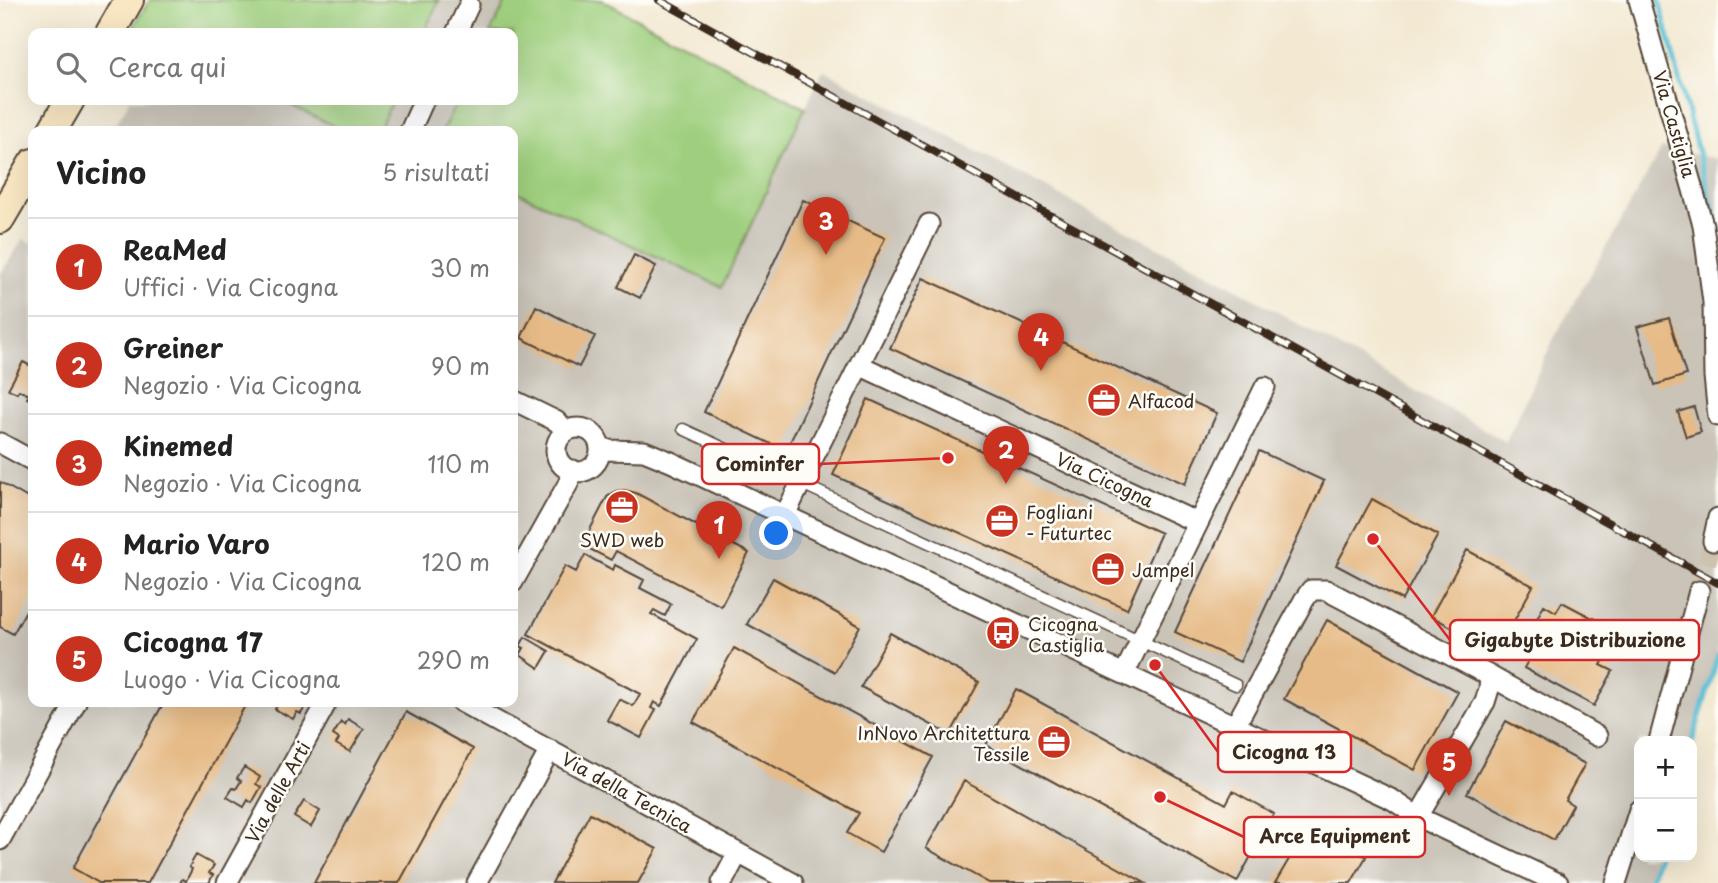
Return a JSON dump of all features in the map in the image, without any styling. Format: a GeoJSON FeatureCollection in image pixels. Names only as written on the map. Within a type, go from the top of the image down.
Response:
{"type":"FeatureCollection","features":[{"type":"Feature","properties":{"kind":"street"},"geometry":{"type":"LineString","coordinates":[[113,28],[129,0]]}},
{"type":"Feature","properties":{"kind":"street","name":"Via Castiglia"},"geometry":{"type":"LineString","coordinates":[[1639,0],[1703,225],[1713,302],[1714,376],[1718,416]]}},
{"type":"Feature","properties":{"kind":"street"},"geometry":{"type":"LineString","coordinates":[[458,28],[469,5]]}},
{"type":"Feature","properties":{"kind":"street"},"geometry":{"type":"LineString","coordinates":[[55,126],[67,105]]}},
{"type":"Feature","properties":{"kind":"street"},"geometry":{"type":"LineString","coordinates":[[412,126],[423,105]]}},
{"type":"Feature","properties":{"kind":"street"},"geometry":{"type":"LineString","coordinates":[[0,219],[28,171]]}},
{"type":"Feature","properties":{"kind":"street"},"geometry":{"type":"LineString","coordinates":[[785,515],[929,223]]}},
{"type":"Feature","properties":{"kind":"street","name":"Via Cicogna"},"geometry":{"type":"LineString","coordinates":[[859,365],[1198,523]]}},
{"type":"Feature","properties":{"kind":"street"},"geometry":{"type":"LineString","coordinates":[[1124,674],[1265,387]]}},
{"type":"Feature","properties":{"kind":"street"},"geometry":{"type":"LineString","coordinates":[[518,402],[556,421],[567,431]]}},
{"type":"Feature","properties":{"kind":"street"},"geometry":{"type":"LineString","coordinates":[[573,429],[587,430],[593,434],[600,446],[600,454],[593,466],[580,471],[561,463],[558,456],[558,442],[567,431],[573,429]]}},
{"type":"Feature","properties":{"kind":"street"},"geometry":{"type":"LineString","coordinates":[[0,443],[28,458]]}},
{"type":"Feature","properties":{"kind":"street"},"geometry":{"type":"LineString","coordinates":[[600,446],[608,450],[644,451],[785,515],[1393,800],[1418,817],[1559,883]]}},
{"type":"Feature","properties":{"kind":"street"},"geometry":{"type":"LineString","coordinates":[[518,573],[569,482],[573,470]]}},
{"type":"Feature","properties":{"kind":"street"},"geometry":{"type":"LineString","coordinates":[[1713,541],[1718,518]]}},
{"type":"Feature","properties":{"kind":"street"},"geometry":{"type":"LineString","coordinates":[[1235,726],[1311,590],[1326,590],[1597,736]]}},
{"type":"Feature","properties":{"kind":"street"},"geometry":{"type":"LineString","coordinates":[[1660,736],[1699,591]]}},
{"type":"Feature","properties":{"kind":"street"},"geometry":{"type":"LineString","coordinates":[[1418,817],[1485,702],[1490,676]]}},
{"type":"Feature","properties":{"kind":"street"},"geometry":{"type":"LineString","coordinates":[[0,839],[73,707]]}},
{"type":"Feature","properties":{"kind":"street","name":"Via delle Arti"},"geometry":{"type":"LineString","coordinates":[[227,883],[324,707]]}},
{"type":"Feature","properties":{"kind":"street","name":"Via della Tecnica"},"geometry":{"type":"LineString","coordinates":[[470,707],[793,883]]}},
{"type":"Feature","properties":{"kind":"street"},"geometry":{"type":"LineString","coordinates":[[477,883],[550,750]]}},
{"type":"Feature","properties":{"kind":"street"},"geometry":{"type":"LineString","coordinates":[[1616,883],[1634,826]]}},
{"type":"Feature","properties":{"kind":"street"},"geometry":{"type":"LineString","coordinates":[[722,883],[738,853]]}},
{"type":"Feature","properties":{"kind":"lane"},"geometry":{"type":"LineString","coordinates":[[682,429],[1236,685]]}},
{"type":"Feature","properties":{"kind":"shaded area"},"geometry":{"type":"Polygon","coordinates":[[[439,0],[506,0],[492,28],[426,28],[439,0]]]}},
{"type":"Feature","properties":{"kind":"shaded area"},"geometry":{"type":"Polygon","coordinates":[[[823,70],[1235,288],[1506,442],[1553,340],[1662,148],[1718,159],[1718,665],[1697,736],[1634,736],[1634,862],[1658,862],[1652,883],[0,883],[0,275],[23,239],[28,242],[28,707],[518,707],[518,192],[722,286],[823,70]]]}},
{"type":"Feature","properties":{"kind":"shaded area"},"geometry":{"type":"Polygon","coordinates":[[[127,105],[292,105],[334,126],[115,126],[127,105]]]}},
{"type":"Feature","properties":{"kind":"shaded area"},"geometry":{"type":"Polygon","coordinates":[[[391,105],[455,105],[444,126],[380,126],[391,105]]]}},
{"type":"Feature","properties":{"kind":"green space"},"geometry":{"type":"Polygon","coordinates":[[[150,0],[439,0],[426,28],[133,27],[150,0]]]}},
{"type":"Feature","properties":{"kind":"green space"},"geometry":{"type":"Polygon","coordinates":[[[507,0],[602,0],[805,108],[722,287],[518,192],[518,126],[445,126],[455,105],[518,105],[518,28],[493,28],[507,0]]]}},
{"type":"Feature","properties":{"kind":"green space"},"geometry":{"type":"Polygon","coordinates":[[[290,105],[391,105],[380,126],[334,126],[290,105]]]}},
{"type":"Feature","properties":{"kind":"building"},"geometry":{"type":"Polygon","coordinates":[[[803,200],[885,238],[786,451],[704,412],[803,200]]]}},
{"type":"Feature","properties":{"kind":"building"},"geometry":{"type":"Polygon","coordinates":[[[634,255],[656,266],[640,298],[618,287],[634,255]]]}},
{"type":"Feature","properties":{"kind":"building"},"geometry":{"type":"Polygon","coordinates":[[[923,278],[1217,413],[1185,484],[890,348],[923,278]]]}},
{"type":"Feature","properties":{"kind":"building"},"geometry":{"type":"Polygon","coordinates":[[[536,306],[595,336],[579,367],[521,338],[536,306]]]}},
{"type":"Feature","properties":{"kind":"building"},"geometry":{"type":"Polygon","coordinates":[[[1669,318],[1686,375],[1655,385],[1637,327],[1669,318]]]}},
{"type":"Feature","properties":{"kind":"building"},"geometry":{"type":"Polygon","coordinates":[[[23,362],[28,364],[28,394],[8,389],[23,362]]]}},
{"type":"Feature","properties":{"kind":"building"},"geometry":{"type":"Polygon","coordinates":[[[868,399],[1161,533],[1127,609],[833,475],[868,399]]]}},
{"type":"Feature","properties":{"kind":"building"},"geometry":{"type":"Polygon","coordinates":[[[1694,407],[1701,432],[1686,437],[1678,412],[1694,407]]]}},
{"type":"Feature","properties":{"kind":"building"},"geometry":{"type":"Polygon","coordinates":[[[1259,451],[1324,481],[1240,662],[1175,632],[1259,451]]]}},
{"type":"Feature","properties":{"kind":"building"},"geometry":{"type":"Polygon","coordinates":[[[0,482],[28,498],[28,607],[13,634],[0,627],[0,482]]]}},
{"type":"Feature","properties":{"kind":"building"},"geometry":{"type":"Polygon","coordinates":[[[616,491],[636,493],[749,553],[721,606],[616,551],[611,560],[582,545],[607,497],[616,491]]]}},
{"type":"Feature","properties":{"kind":"building"},"geometry":{"type":"Polygon","coordinates":[[[1372,499],[1438,535],[1402,600],[1336,565],[1372,499]]]}},
{"type":"Feature","properties":{"kind":"building"},"geometry":{"type":"Polygon","coordinates":[[[1467,550],[1533,586],[1497,652],[1431,616],[1467,550]]]}},
{"type":"Feature","properties":{"kind":"building"},"geometry":{"type":"Polygon","coordinates":[[[585,555],[613,570],[615,565],[644,580],[640,588],[671,604],[665,616],[654,610],[651,614],[697,639],[661,706],[654,702],[651,708],[656,710],[641,738],[607,720],[619,699],[633,706],[640,694],[528,634],[565,566],[576,572],[585,555]]]}},
{"type":"Feature","properties":{"kind":"building"},"geometry":{"type":"Polygon","coordinates":[[[773,578],[860,626],[835,672],[747,624],[773,578]]]}},
{"type":"Feature","properties":{"kind":"building"},"geometry":{"type":"Polygon","coordinates":[[[1562,602],[1619,632],[1601,665],[1613,671],[1594,706],[1524,668],[1544,632],[1533,626],[1544,605],[1556,612],[1562,602]]]}},
{"type":"Feature","properties":{"kind":"building"},"geometry":{"type":"Polygon","coordinates":[[[1327,620],[1458,692],[1415,770],[1284,699],[1327,620]]]}},
{"type":"Feature","properties":{"kind":"building"},"geometry":{"type":"Polygon","coordinates":[[[890,633],[979,682],[950,735],[861,687],[890,633]]]}},
{"type":"Feature","properties":{"kind":"building"},"geometry":{"type":"Polygon","coordinates":[[[525,637],[549,651],[539,668],[520,655],[524,648],[520,646],[525,637]]]}},
{"type":"Feature","properties":{"kind":"building"},"geometry":{"type":"Polygon","coordinates":[[[734,648],[933,757],[881,852],[847,833],[859,813],[693,722],[734,648]]]}},
{"type":"Feature","properties":{"kind":"building"},"geometry":{"type":"Polygon","coordinates":[[[1016,689],[1226,804],[1233,791],[1274,814],[1237,882],[986,745],[1016,689]]]}},
{"type":"Feature","properties":{"kind":"building"},"geometry":{"type":"Polygon","coordinates":[[[161,707],[244,707],[148,883],[99,883],[73,868],[161,707]]]}},
{"type":"Feature","properties":{"kind":"building"},"geometry":{"type":"Polygon","coordinates":[[[305,707],[301,714],[297,712],[293,719],[275,709],[305,707]]]}},
{"type":"Feature","properties":{"kind":"building"},"geometry":{"type":"Polygon","coordinates":[[[406,712],[473,749],[399,883],[314,883],[406,712]]]}},
{"type":"Feature","properties":{"kind":"building"},"geometry":{"type":"Polygon","coordinates":[[[348,719],[364,729],[350,752],[336,744],[339,739],[333,735],[341,722],[345,725],[348,719]]]}},
{"type":"Feature","properties":{"kind":"building"},"geometry":{"type":"Polygon","coordinates":[[[1506,721],[1585,764],[1565,800],[1573,805],[1554,840],[1467,793],[1506,721]]]}},
{"type":"Feature","properties":{"kind":"building"},"geometry":{"type":"Polygon","coordinates":[[[244,767],[260,777],[256,784],[261,787],[252,803],[248,800],[244,807],[227,797],[241,781],[237,778],[244,767]]]}},
{"type":"Feature","properties":{"kind":"building"},"geometry":{"type":"Polygon","coordinates":[[[964,781],[1145,883],[989,883],[926,848],[964,781]]]}},
{"type":"Feature","properties":{"kind":"building"},"geometry":{"type":"Polygon","coordinates":[[[304,801],[320,811],[311,827],[294,817],[304,801]]]}},
{"type":"Feature","properties":{"kind":"building"},"geometry":{"type":"Polygon","coordinates":[[[590,813],[657,849],[638,883],[552,883],[590,813]]]}},
{"type":"Feature","properties":{"kind":"building"},"geometry":{"type":"Polygon","coordinates":[[[1309,825],[1366,857],[1351,883],[1275,883],[1309,825]]]}},
{"type":"Feature","properties":{"kind":"building"},"geometry":{"type":"Polygon","coordinates":[[[196,855],[214,865],[209,873],[213,875],[209,883],[180,883],[182,879],[186,881],[192,869],[189,867],[196,855]]]}},
{"type":"Feature","properties":{"kind":"waterway"},"geometry":{"type":"LineString","coordinates":[[1659,0],[1718,230]]}},
{"type":"Feature","properties":{"kind":"waterway"},"geometry":{"type":"LineString","coordinates":[[1694,736],[1718,655]]}},
{"type":"Feature","properties":{"kind":"waterway"},"geometry":{"type":"LineString","coordinates":[[1649,883],[1655,862]]}},
{"type":"Feature","properties":{"kind":"tunnel"},"geometry":{"type":"LineString","coordinates":[[1699,591],[1713,541]]}},
{"type":"Feature","properties":{"kind":"railway"},"geometry":{"type":"LineString","coordinates":[[659,0],[1718,583]]}},
{"type":"Feature","properties":{"kind":"place","name":"Kinemed"},"geometry":{"type":"Point","coordinates":[826,255]}},
{"type":"Feature","properties":{"kind":"place","name":"Mario Varo"},"geometry":{"type":"Point","coordinates":[1041,371]}},
{"type":"Feature","properties":{"kind":"place","name":"Alfacod"},"geometry":{"type":"Point","coordinates":[1104,400]}},
{"type":"Feature","properties":{"kind":"place","name":"Cominfer"},"geometry":{"type":"Point","coordinates":[948,458]}},
{"type":"Feature","properties":{"kind":"place","name":"Greiner"},"geometry":{"type":"Point","coordinates":[1006,484]}},
{"type":"Feature","properties":{"kind":"place","name":"SWD web"},"geometry":{"type":"Point","coordinates":[622,507]}},
{"type":"Feature","properties":{"kind":"place","name":"Fogliani - Futurtec"},"geometry":{"type":"Point","coordinates":[1002,521]}},
{"type":"Feature","properties":{"kind":"place","name":"Gigabyte Distribuzione"},"geometry":{"type":"Point","coordinates":[1373,539]}},
{"type":"Feature","properties":{"kind":"place","name":"ReaMed"},"geometry":{"type":"Point","coordinates":[719,559]}},
{"type":"Feature","properties":{"kind":"place","name":"Jampel"},"geometry":{"type":"Point","coordinates":[1108,569]}},
{"type":"Feature","properties":{"kind":"place","name":"Cicogna Castiglia"},"geometry":{"type":"Point","coordinates":[1003,633]}},
{"type":"Feature","properties":{"kind":"place","name":"Cicogna 13"},"geometry":{"type":"Point","coordinates":[1155,665]}},
{"type":"Feature","properties":{"kind":"place","name":"InNovo Architettura Tessile"},"geometry":{"type":"Point","coordinates":[1054,742]}},
{"type":"Feature","properties":{"kind":"place","name":"Cicogna 17"},"geometry":{"type":"Point","coordinates":[1449,796]}},
{"type":"Feature","properties":{"kind":"place","name":"Arce Equipment"},"geometry":{"type":"Point","coordinates":[1160,797]}}]}
